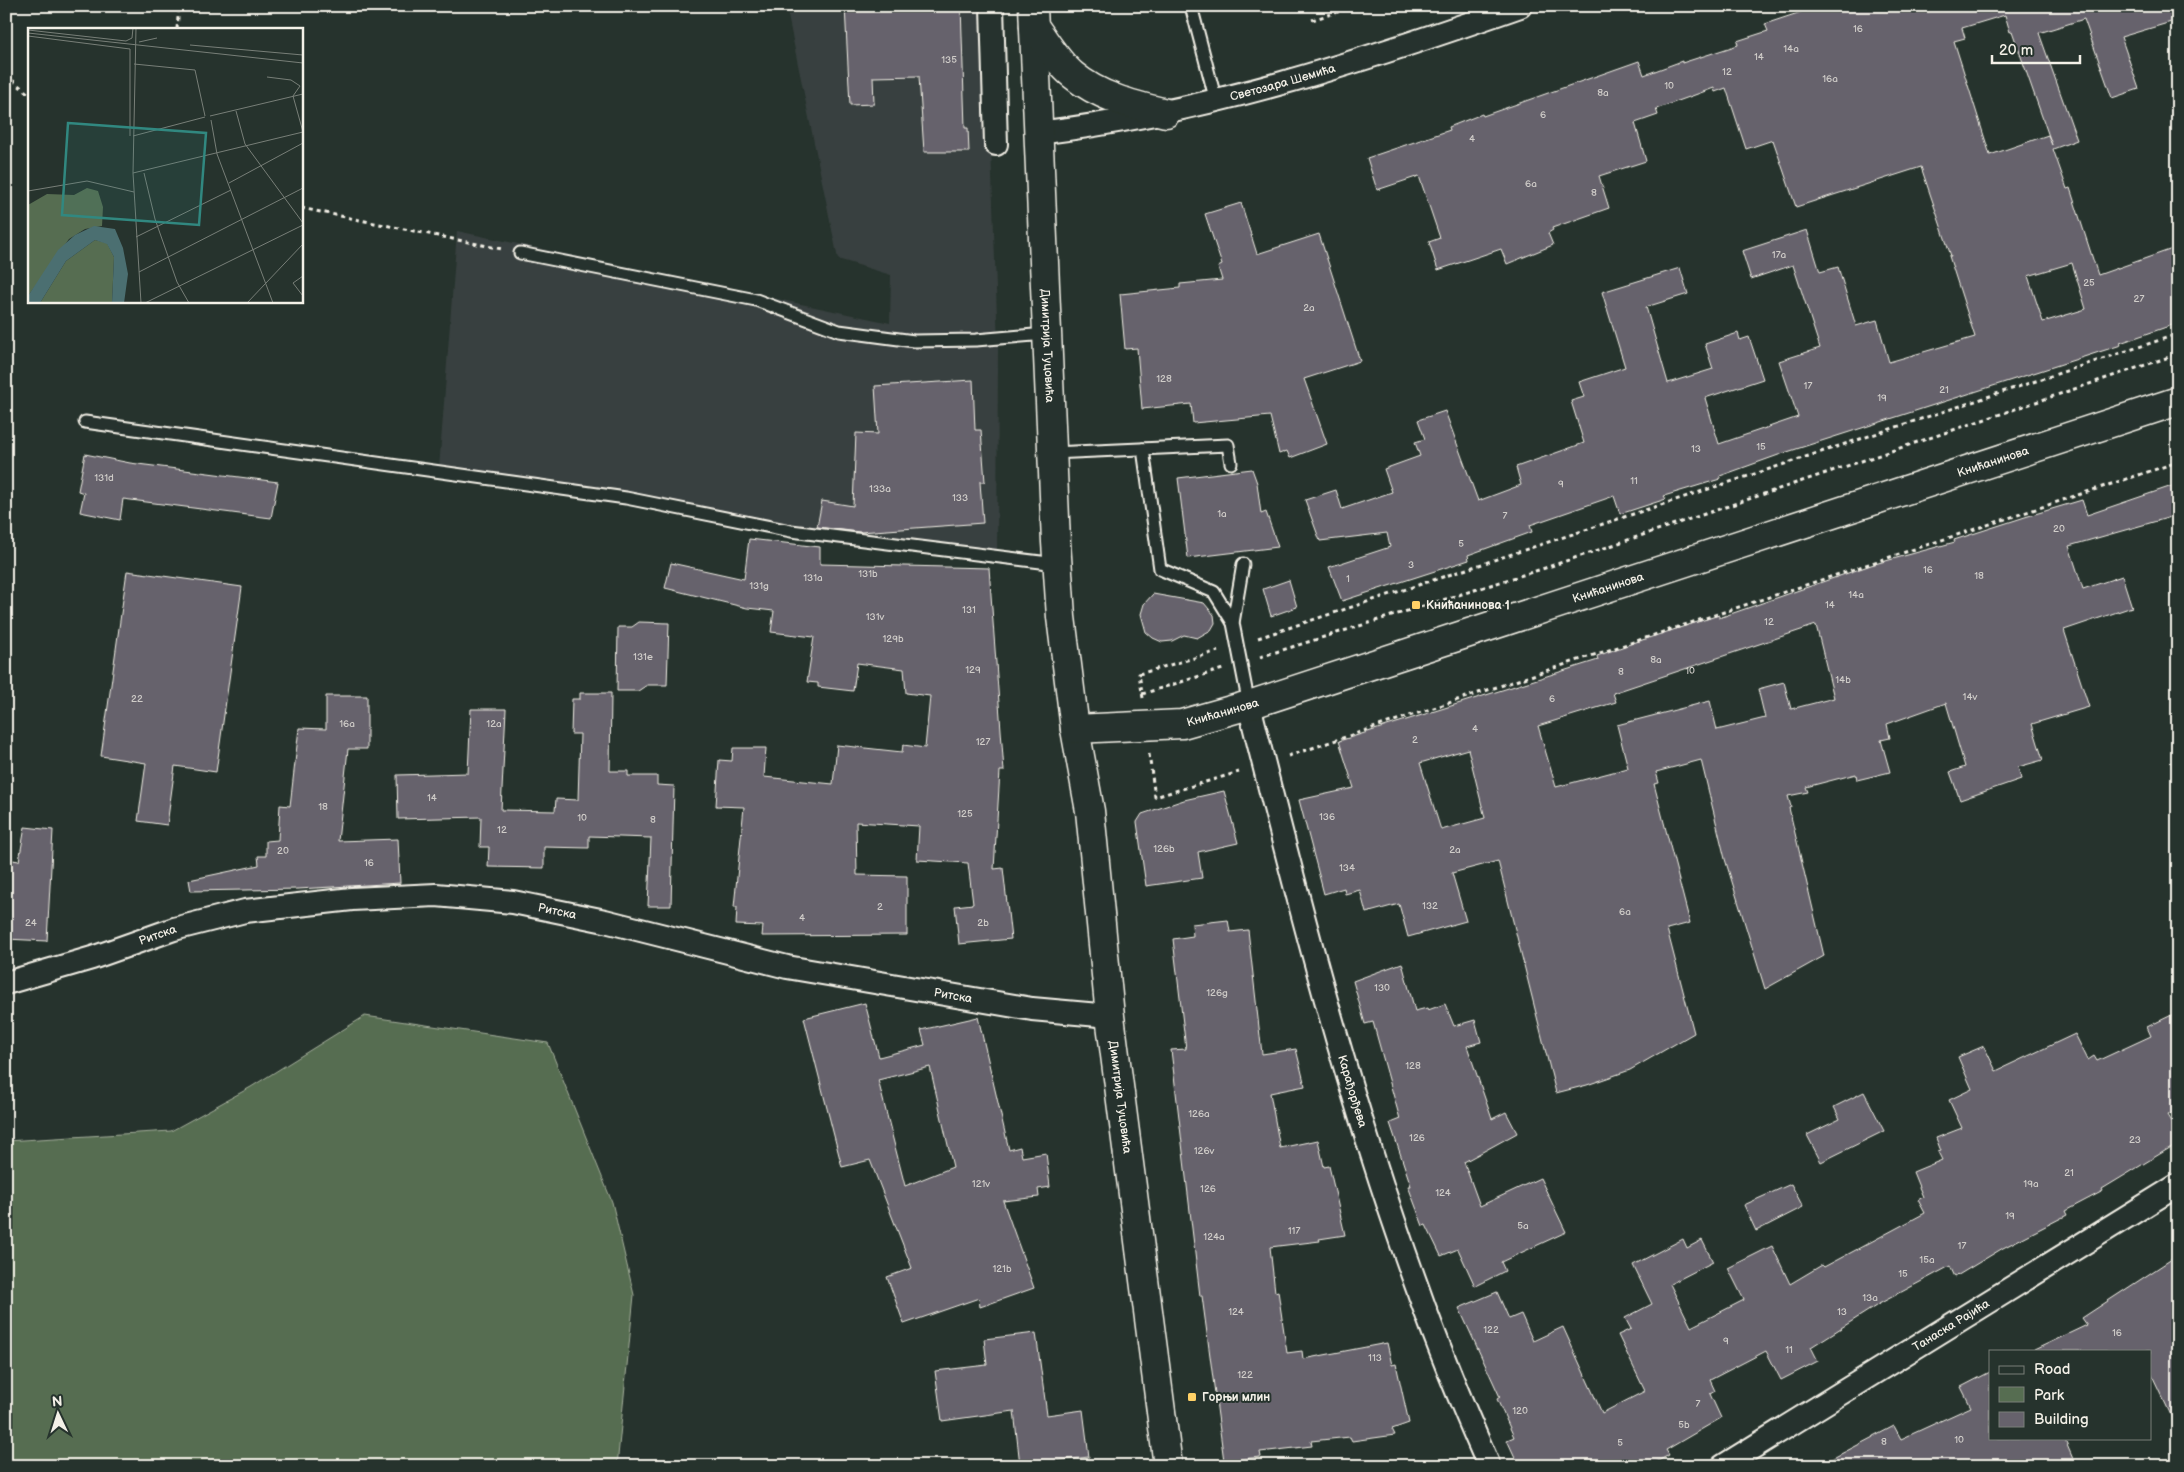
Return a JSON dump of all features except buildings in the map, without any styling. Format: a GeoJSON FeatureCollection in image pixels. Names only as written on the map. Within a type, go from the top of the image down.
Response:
{"type":"FeatureCollection","features":[{"type":"Feature","properties":{"kind":"main road"},"geometry":{"type":"LineString","coordinates":[[1033,16],[1072,75],[1096,91],[1131,105],[1166,114]]}},
{"type":"Feature","properties":{"kind":"main road","name":"Димитрија Туцовића"},"geometry":{"type":"LineString","coordinates":[[1033,16],[1052,453],[1058,564],[1068,684],[1090,811],[1110,1016],[1168,1466]]}},
{"type":"Feature","properties":{"kind":"main road","name":"Книћанинова"},"geometry":{"type":"LineString","coordinates":[[1075,729],[1182,724],[1249,705],[2178,401]]}},
{"type":"Feature","properties":{"kind":"street"},"geometry":{"type":"LineString","coordinates":[[992,6],[996,144]]}},
{"type":"Feature","properties":{"kind":"street","name":"Светозара Шемића"},"geometry":{"type":"LineString","coordinates":[[1038,133],[1096,126],[1166,114],[1216,101],[1382,54],[1520,6]]}},
{"type":"Feature","properties":{"kind":"street","name":"Карађорђева"},"geometry":{"type":"LineString","coordinates":[[1249,705],[1304,924],[1359,1112],[1416,1287],[1489,1466]]}},
{"type":"Feature","properties":{"kind":"street","name":"Ритска"},"geometry":{"type":"LineString","coordinates":[[6,984],[92,958],[174,929],[246,911],[352,899],[436,895],[522,904],[605,921],[787,967],[1032,1009],[1110,1016]]}},
{"type":"Feature","properties":{"kind":"street","name":"Танаска Рајића"},"geometry":{"type":"LineString","coordinates":[[1723,1466],[2178,1186]]}},
{"type":"Feature","properties":{"kind":"lane"},"geometry":{"type":"LineString","coordinates":[[1191,6],[1216,101]]}},
{"type":"Feature","properties":{"kind":"lane"},"geometry":{"type":"LineString","coordinates":[[520,252],[756,300],[839,332],[914,341],[976,340],[1046,334]]}},
{"type":"Feature","properties":{"kind":"lane"},"geometry":{"type":"LineString","coordinates":[[85,422],[626,498],[791,531],[1058,564]]}},
{"type":"Feature","properties":{"kind":"lane"},"geometry":{"type":"LineString","coordinates":[[1052,453],[1228,445],[1231,463]]}},
{"type":"Feature","properties":{"kind":"lane"},"geometry":{"type":"LineString","coordinates":[[1143,449],[1160,569],[1214,592],[1233,623]]}},
{"type":"Feature","properties":{"kind":"lane"},"geometry":{"type":"LineString","coordinates":[[1243,564],[1233,623],[1249,705]]}},
{"type":"Feature","properties":{"kind":"path"},"geometry":{"type":"LineString","coordinates":[[177,28],[179,6]]}},
{"type":"Feature","properties":{"kind":"path"},"geometry":{"type":"LineString","coordinates":[[1312,20],[1357,6]]}},
{"type":"Feature","properties":{"kind":"path"},"geometry":{"type":"LineString","coordinates":[[6,75],[28,93]]}},
{"type":"Feature","properties":{"kind":"path"},"geometry":{"type":"LineString","coordinates":[[302,208],[520,252]]}},
{"type":"Feature","properties":{"kind":"path"},"geometry":{"type":"LineString","coordinates":[[1227,668],[1142,694],[1140,674],[1236,645],[2178,334]]}},
{"type":"Feature","properties":{"kind":"path"},"geometry":{"type":"LineString","coordinates":[[1255,659],[1555,564],[2178,354]]}},
{"type":"Feature","properties":{"kind":"path"},"geometry":{"type":"LineString","coordinates":[[1155,797],[1264,764],[2178,462]]}},
{"type":"Feature","properties":{"kind":"shaded area"},"geometry":{"type":"Polygon","coordinates":[[[786,6],[986,6],[998,346],[997,563],[747,529],[555,480],[439,469],[457,231],[890,323],[891,275],[838,259],[786,6]]]}},
{"type":"Feature","properties":{"kind":"green space"},"geometry":{"type":"Polygon","coordinates":[[[365,1016],[548,1043],[612,1202],[634,1295],[617,1466],[6,1466],[6,1141],[171,1131],[251,1087],[365,1016]]]}},
{"type":"Feature","properties":{"kind":"place","name":"Книћанинова 1"},"geometry":{"type":"Point","coordinates":[1416,605]}},
{"type":"Feature","properties":{"kind":"place","name":"Горњи млин"},"geometry":{"type":"Point","coordinates":[1192,1397]}}]}
